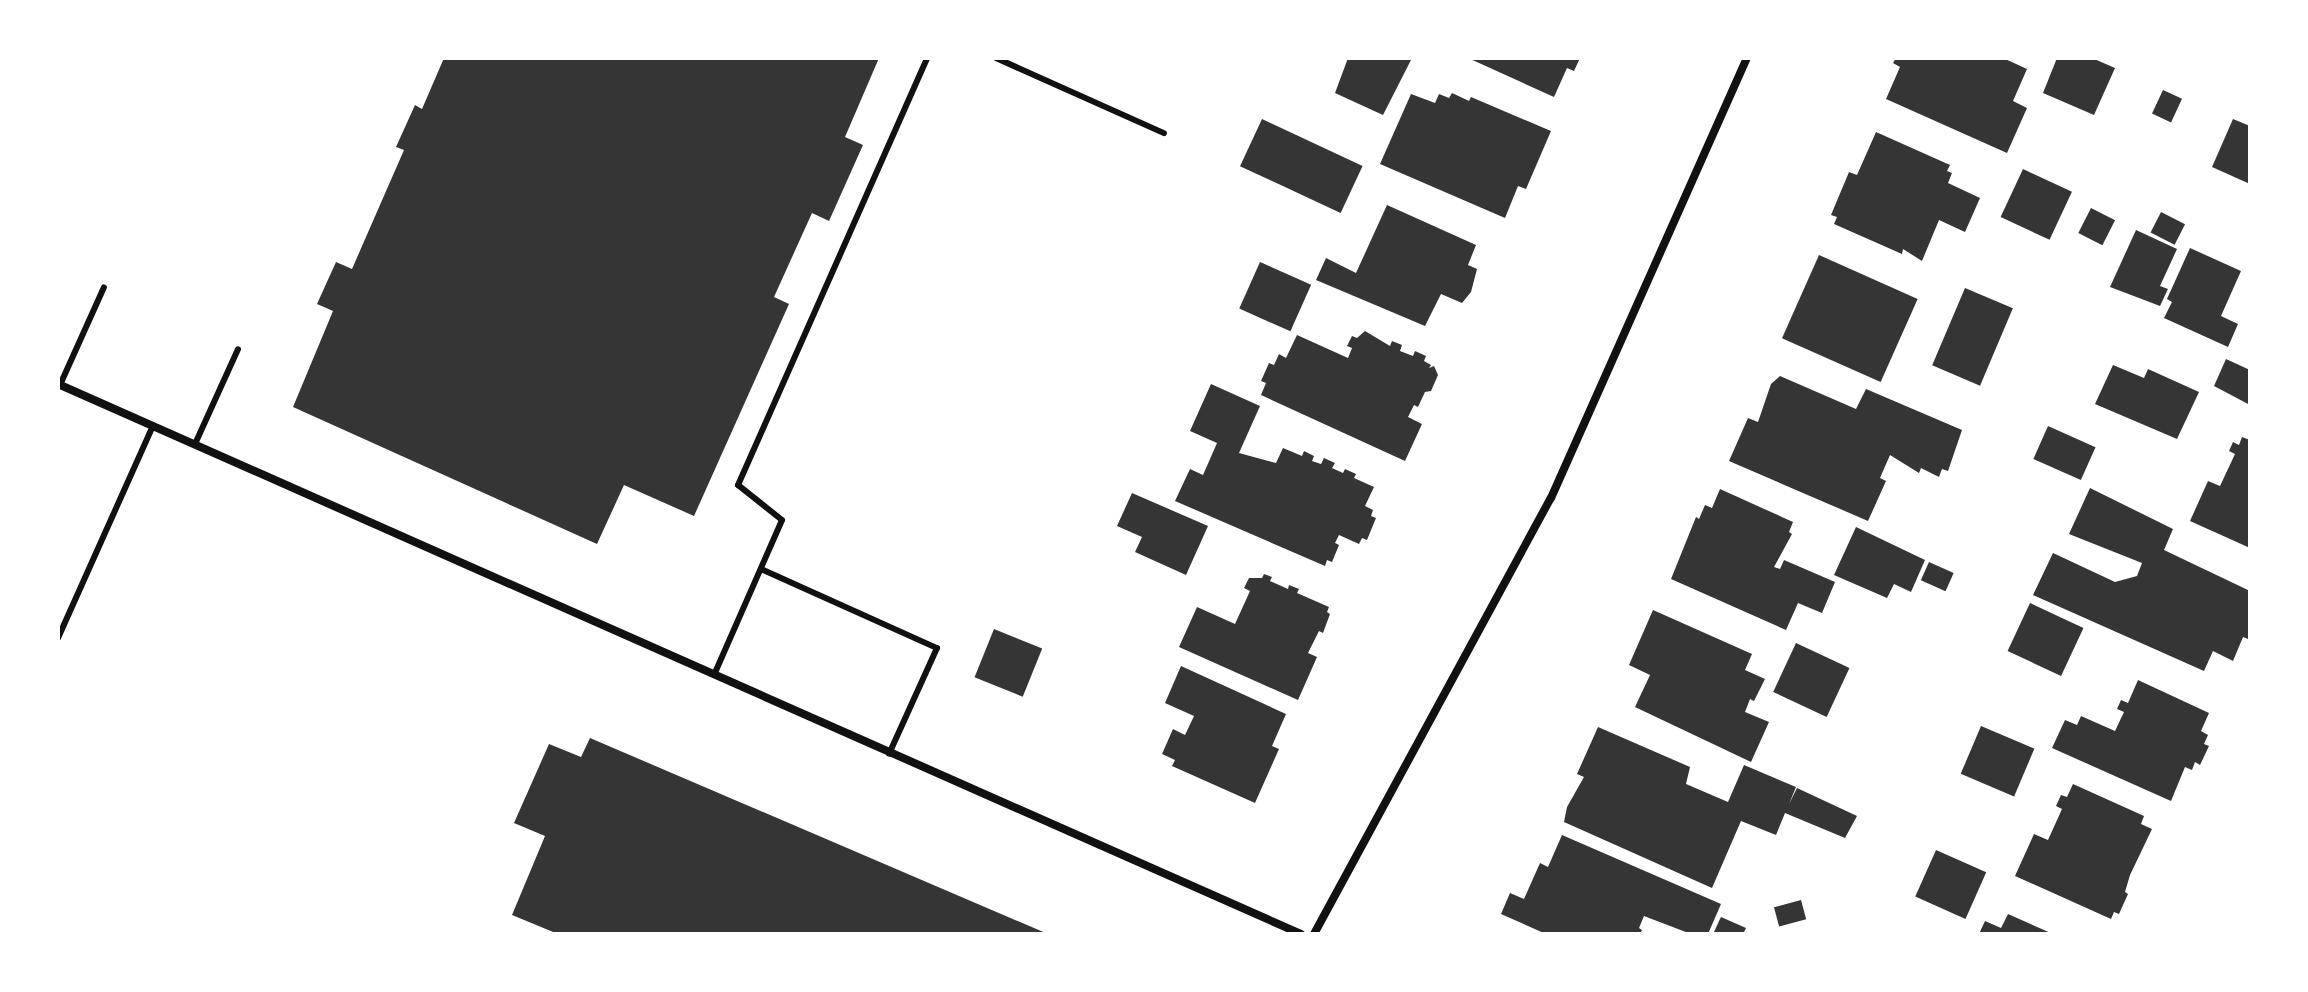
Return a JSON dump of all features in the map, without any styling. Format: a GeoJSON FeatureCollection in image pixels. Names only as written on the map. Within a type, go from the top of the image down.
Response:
{"type":"FeatureCollection","features":[{"type":"Feature","properties":{"kind":"street"},"geometry":{"type":"LineString","coordinates":[[1314,934],[1551,498],[1747,58]]}},
{"type":"Feature","properties":{"kind":"street"},"geometry":{"type":"LineString","coordinates":[[59,384],[1301,934]]}},
{"type":"Feature","properties":{"kind":"lane"},"geometry":{"type":"LineString","coordinates":[[714,675],[782,520],[738,485],[927,58]]}},
{"type":"Feature","properties":{"kind":"lane"},"geometry":{"type":"LineString","coordinates":[[996,58],[1164,133]]}},
{"type":"Feature","properties":{"kind":"lane"},"geometry":{"type":"LineString","coordinates":[[59,384],[104,287]]}},
{"type":"Feature","properties":{"kind":"lane"},"geometry":{"type":"LineString","coordinates":[[195,444],[238,349]]}},
{"type":"Feature","properties":{"kind":"lane"},"geometry":{"type":"LineString","coordinates":[[58,638],[153,426]]}},
{"type":"Feature","properties":{"kind":"lane"},"geometry":{"type":"LineString","coordinates":[[761,569],[937,648],[889,754]]}},
{"type":"Feature","properties":{"kind":"building"},"geometry":{"type":"Polygon","coordinates":[[[444,58],[879,58],[845,137],[863,145],[829,221],[812,213],[774,297],[789,304],[694,516],[624,485],[597,544],[293,407],[333,311],[317,304],[336,262],[352,269],[404,150],[396,147],[415,105],[422,109],[444,58]]]}},
{"type":"Feature","properties":{"kind":"building"},"geometry":{"type":"Polygon","coordinates":[[[1348,58],[1412,58],[1383,115],[1335,93],[1348,58]]]}},
{"type":"Feature","properties":{"kind":"building"},"geometry":{"type":"Polygon","coordinates":[[[1468,58],[1580,58],[1574,71],[1567,68],[1554,97],[1468,58]]]}},
{"type":"Feature","properties":{"kind":"building"},"geometry":{"type":"Polygon","coordinates":[[[1896,58],[2003,58],[2027,69],[2013,101],[2027,108],[2007,153],[1886,99],[1900,67],[1893,63],[1896,58]]]}},
{"type":"Feature","properties":{"kind":"building"},"geometry":{"type":"Polygon","coordinates":[[[2057,58],[2092,58],[2115,68],[2094,115],[2043,93],[2057,58]]]}},
{"type":"Feature","properties":{"kind":"building"},"geometry":{"type":"Polygon","coordinates":[[[2163,90],[2182,99],[2171,122],[2152,114],[2163,90]]]}},
{"type":"Feature","properties":{"kind":"building"},"geometry":{"type":"Polygon","coordinates":[[[1452,93],[1469,101],[1471,97],[1551,131],[1526,189],[1518,186],[1505,218],[1380,164],[1411,94],[1435,103],[1439,94],[1449,98],[1452,93]]]}},
{"type":"Feature","properties":{"kind":"building"},"geometry":{"type":"Polygon","coordinates":[[[1262,119],[1363,166],[1341,213],[1240,166],[1262,119]]]}},
{"type":"Feature","properties":{"kind":"building"},"geometry":{"type":"Polygon","coordinates":[[[2233,119],[2250,126],[2250,184],[2212,167],[2233,119]]]}},
{"type":"Feature","properties":{"kind":"building"},"geometry":{"type":"Polygon","coordinates":[[[1876,132],[1950,165],[1947,171],[1952,173],[1948,183],[1980,198],[1965,232],[1939,220],[1922,261],[1903,249],[1902,254],[1834,224],[1837,217],[1831,215],[1849,172],[1857,175],[1876,132]]]}},
{"type":"Feature","properties":{"kind":"building"},"geometry":{"type":"Polygon","coordinates":[[[2023,169],[2072,192],[2050,240],[2001,217],[2023,169]]]}},
{"type":"Feature","properties":{"kind":"building"},"geometry":{"type":"Polygon","coordinates":[[[1387,205],[1476,245],[1468,265],[1477,269],[1471,292],[1462,303],[1441,294],[1425,326],[1316,280],[1326,258],[1356,273],[1387,205]]]}},
{"type":"Feature","properties":{"kind":"building"},"geometry":{"type":"Polygon","coordinates":[[[2091,208],[2115,220],[2102,245],[2078,233],[2091,208]]]}},
{"type":"Feature","properties":{"kind":"building"},"geometry":{"type":"Polygon","coordinates":[[[2161,212],[2185,224],[2175,245],[2151,232],[2161,212]]]}},
{"type":"Feature","properties":{"kind":"building"},"geometry":{"type":"Polygon","coordinates":[[[2136,230],[2177,249],[2160,286],[2168,289],[2160,306],[2110,287],[2136,230]]]}},
{"type":"Feature","properties":{"kind":"building"},"geometry":{"type":"Polygon","coordinates":[[[2190,248],[2241,271],[2221,316],[2238,324],[2228,347],[2164,318],[2172,302],[2167,299],[2190,248]]]}},
{"type":"Feature","properties":{"kind":"building"},"geometry":{"type":"Polygon","coordinates":[[[1819,255],[1918,299],[1881,382],[1782,338],[1819,255]]]}},
{"type":"Feature","properties":{"kind":"building"},"geometry":{"type":"Polygon","coordinates":[[[1260,262],[1311,285],[1290,331],[1239,309],[1260,262]]]}},
{"type":"Feature","properties":{"kind":"building"},"geometry":{"type":"Polygon","coordinates":[[[1965,288],[2013,308],[1980,386],[1932,365],[1965,288]]]}},
{"type":"Feature","properties":{"kind":"building"},"geometry":{"type":"Polygon","coordinates":[[[1365,331],[1390,346],[1392,341],[1402,345],[1400,351],[1413,356],[1415,351],[1426,356],[1424,361],[1431,365],[1429,368],[1434,366],[1438,375],[1431,391],[1425,392],[1418,407],[1414,405],[1408,417],[1422,424],[1405,461],[1261,395],[1266,383],[1261,381],[1269,363],[1274,365],[1279,354],[1286,358],[1297,335],[1348,358],[1352,348],[1347,346],[1352,336],[1357,338],[1365,331]]]}},
{"type":"Feature","properties":{"kind":"building"},"geometry":{"type":"Polygon","coordinates":[[[2226,359],[2250,370],[2250,405],[2214,386],[2226,359]]]}},
{"type":"Feature","properties":{"kind":"building"},"geometry":{"type":"Polygon","coordinates":[[[2113,365],[2144,378],[2148,369],[2199,392],[2177,439],[2095,404],[2113,365]]]}},
{"type":"Feature","properties":{"kind":"building"},"geometry":{"type":"Polygon","coordinates":[[[1780,376],[1856,409],[1866,389],[1962,430],[1948,471],[1942,469],[1939,477],[1921,468],[1919,473],[1890,455],[1880,478],[1886,481],[1868,521],[1729,461],[1748,418],[1758,422],[1771,384],[1780,376]]]}},
{"type":"Feature","properties":{"kind":"building"},"geometry":{"type":"Polygon","coordinates":[[[1211,384],[1260,406],[1239,453],[1276,463],[1283,448],[1302,456],[1304,451],[1314,456],[1312,461],[1321,464],[1324,458],[1335,463],[1332,468],[1343,473],[1345,469],[1356,474],[1354,478],[1374,487],[1365,506],[1373,510],[1371,516],[1376,518],[1367,540],[1362,538],[1359,544],[1339,535],[1335,543],[1339,545],[1332,562],[1327,560],[1325,566],[1175,501],[1190,469],[1203,475],[1217,443],[1190,431],[1211,384]]]}},
{"type":"Feature","properties":{"kind":"building"},"geometry":{"type":"Polygon","coordinates":[[[2048,426],[2096,447],[2081,480],[2033,459],[2048,426]]]}},
{"type":"Feature","properties":{"kind":"building"},"geometry":{"type":"Polygon","coordinates":[[[2242,437],[2250,440],[2250,548],[2190,521],[2208,481],[2220,486],[2235,454],[2229,451],[2233,442],[2239,445],[2242,437]]]}},
{"type":"Feature","properties":{"kind":"building"},"geometry":{"type":"Polygon","coordinates":[[[2090,488],[2173,529],[2164,550],[2250,591],[2250,634],[2248,639],[2243,637],[2233,661],[2213,651],[2204,671],[2033,595],[2053,553],[2115,582],[2137,576],[2142,563],[2069,534],[2090,488]]]}},
{"type":"Feature","properties":{"kind":"building"},"geometry":{"type":"Polygon","coordinates":[[[1720,489],[1793,522],[1789,532],[1792,534],[1774,567],[1780,569],[1784,560],[1835,582],[1822,613],[1798,603],[1786,630],[1671,579],[1696,517],[1699,519],[1705,505],[1712,508],[1720,489]]]}},
{"type":"Feature","properties":{"kind":"building"},"geometry":{"type":"Polygon","coordinates":[[[1132,493],[1208,526],[1186,575],[1135,552],[1142,537],[1117,526],[1132,493]]]}},
{"type":"Feature","properties":{"kind":"building"},"geometry":{"type":"Polygon","coordinates":[[[1856,527],[1925,560],[1911,592],[1894,584],[1887,598],[1834,575],[1856,527]]]}},
{"type":"Feature","properties":{"kind":"building"},"geometry":{"type":"Polygon","coordinates":[[[1929,562],[1954,573],[1946,591],[1921,580],[1929,562]]]}},
{"type":"Feature","properties":{"kind":"building"},"geometry":{"type":"Polygon","coordinates":[[[1264,574],[1272,577],[1270,581],[1288,589],[1289,585],[1299,589],[1297,593],[1329,607],[1327,612],[1330,614],[1323,633],[1319,631],[1308,653],[1317,657],[1298,700],[1179,647],[1197,607],[1235,624],[1250,591],[1244,588],[1249,578],[1262,578],[1264,574]]]}},
{"type":"Feature","properties":{"kind":"building"},"geometry":{"type":"Polygon","coordinates":[[[2030,603],[2083,628],[2061,676],[2008,651],[2030,603]]]}},
{"type":"Feature","properties":{"kind":"building"},"geometry":{"type":"Polygon","coordinates":[[[1653,610],[1752,654],[1745,670],[1765,679],[1754,701],[1750,699],[1745,712],[1769,722],[1751,762],[1635,707],[1650,675],[1629,665],[1653,610]]]}},
{"type":"Feature","properties":{"kind":"building"},"geometry":{"type":"Polygon","coordinates":[[[994,629],[1042,648],[1023,697],[975,677],[994,629]]]}},
{"type":"Feature","properties":{"kind":"building"},"geometry":{"type":"Polygon","coordinates":[[[1796,643],[1849,668],[1827,717],[1773,692],[1796,643]]]}},
{"type":"Feature","properties":{"kind":"building"},"geometry":{"type":"Polygon","coordinates":[[[1181,666],[1286,714],[1272,746],[1279,749],[1255,803],[1172,766],[1175,760],[1162,754],[1173,729],[1185,735],[1194,716],[1165,703],[1181,666]]]}},
{"type":"Feature","properties":{"kind":"building"},"geometry":{"type":"Polygon","coordinates":[[[2138,680],[2209,713],[2201,731],[2208,735],[2204,744],[2209,746],[2200,765],[2195,762],[2192,770],[2185,767],[2171,801],[2052,748],[2065,720],[2077,725],[2081,716],[2115,731],[2124,712],[2117,709],[2121,700],[2128,703],[2138,680]]]}},
{"type":"Feature","properties":{"kind":"building"},"geometry":{"type":"Polygon","coordinates":[[[1981,726],[2034,749],[2014,797],[1961,774],[1981,726]]]}},
{"type":"Feature","properties":{"kind":"building"},"geometry":{"type":"Polygon","coordinates":[[[1598,727],[1690,767],[1686,784],[1728,802],[1744,765],[1796,787],[1789,804],[1797,788],[1857,816],[1845,838],[1785,813],[1776,835],[1741,821],[1712,888],[1564,822],[1567,807],[1584,777],[1577,774],[1598,727]]]}},
{"type":"Feature","properties":{"kind":"building"},"geometry":{"type":"Polygon","coordinates":[[[590,738],[1048,934],[558,934],[512,915],[545,836],[514,823],[549,744],[581,757],[590,738]]]}},
{"type":"Feature","properties":{"kind":"building"},"geometry":{"type":"Polygon","coordinates":[[[2073,784],[2144,816],[2141,824],[2152,829],[2130,875],[2125,892],[2128,894],[2119,914],[2114,912],[2111,919],[2015,876],[2034,834],[2048,840],[2062,809],[2056,806],[2061,795],[2067,797],[2073,784]]]}},
{"type":"Feature","properties":{"kind":"building"},"geometry":{"type":"Polygon","coordinates":[[[1562,835],[1721,904],[1708,934],[1691,934],[1644,916],[1640,934],[1546,934],[1501,914],[1510,893],[1524,899],[1540,863],[1548,867],[1562,835]]]}},
{"type":"Feature","properties":{"kind":"building"},"geometry":{"type":"Polygon","coordinates":[[[1936,850],[1986,872],[1966,919],[1915,897],[1936,850]]]}},
{"type":"Feature","properties":{"kind":"building"},"geometry":{"type":"Polygon","coordinates":[[[1801,900],[1806,919],[1779,927],[1774,907],[1801,900]]]}},
{"type":"Feature","properties":{"kind":"building"},"geometry":{"type":"Polygon","coordinates":[[[2008,914],[2053,934],[1979,934],[1985,921],[2001,928],[2008,914]]]}},
{"type":"Feature","properties":{"kind":"building"},"geometry":{"type":"Polygon","coordinates":[[[1721,917],[1746,928],[1743,934],[1713,934],[1721,917]]]}}]}
